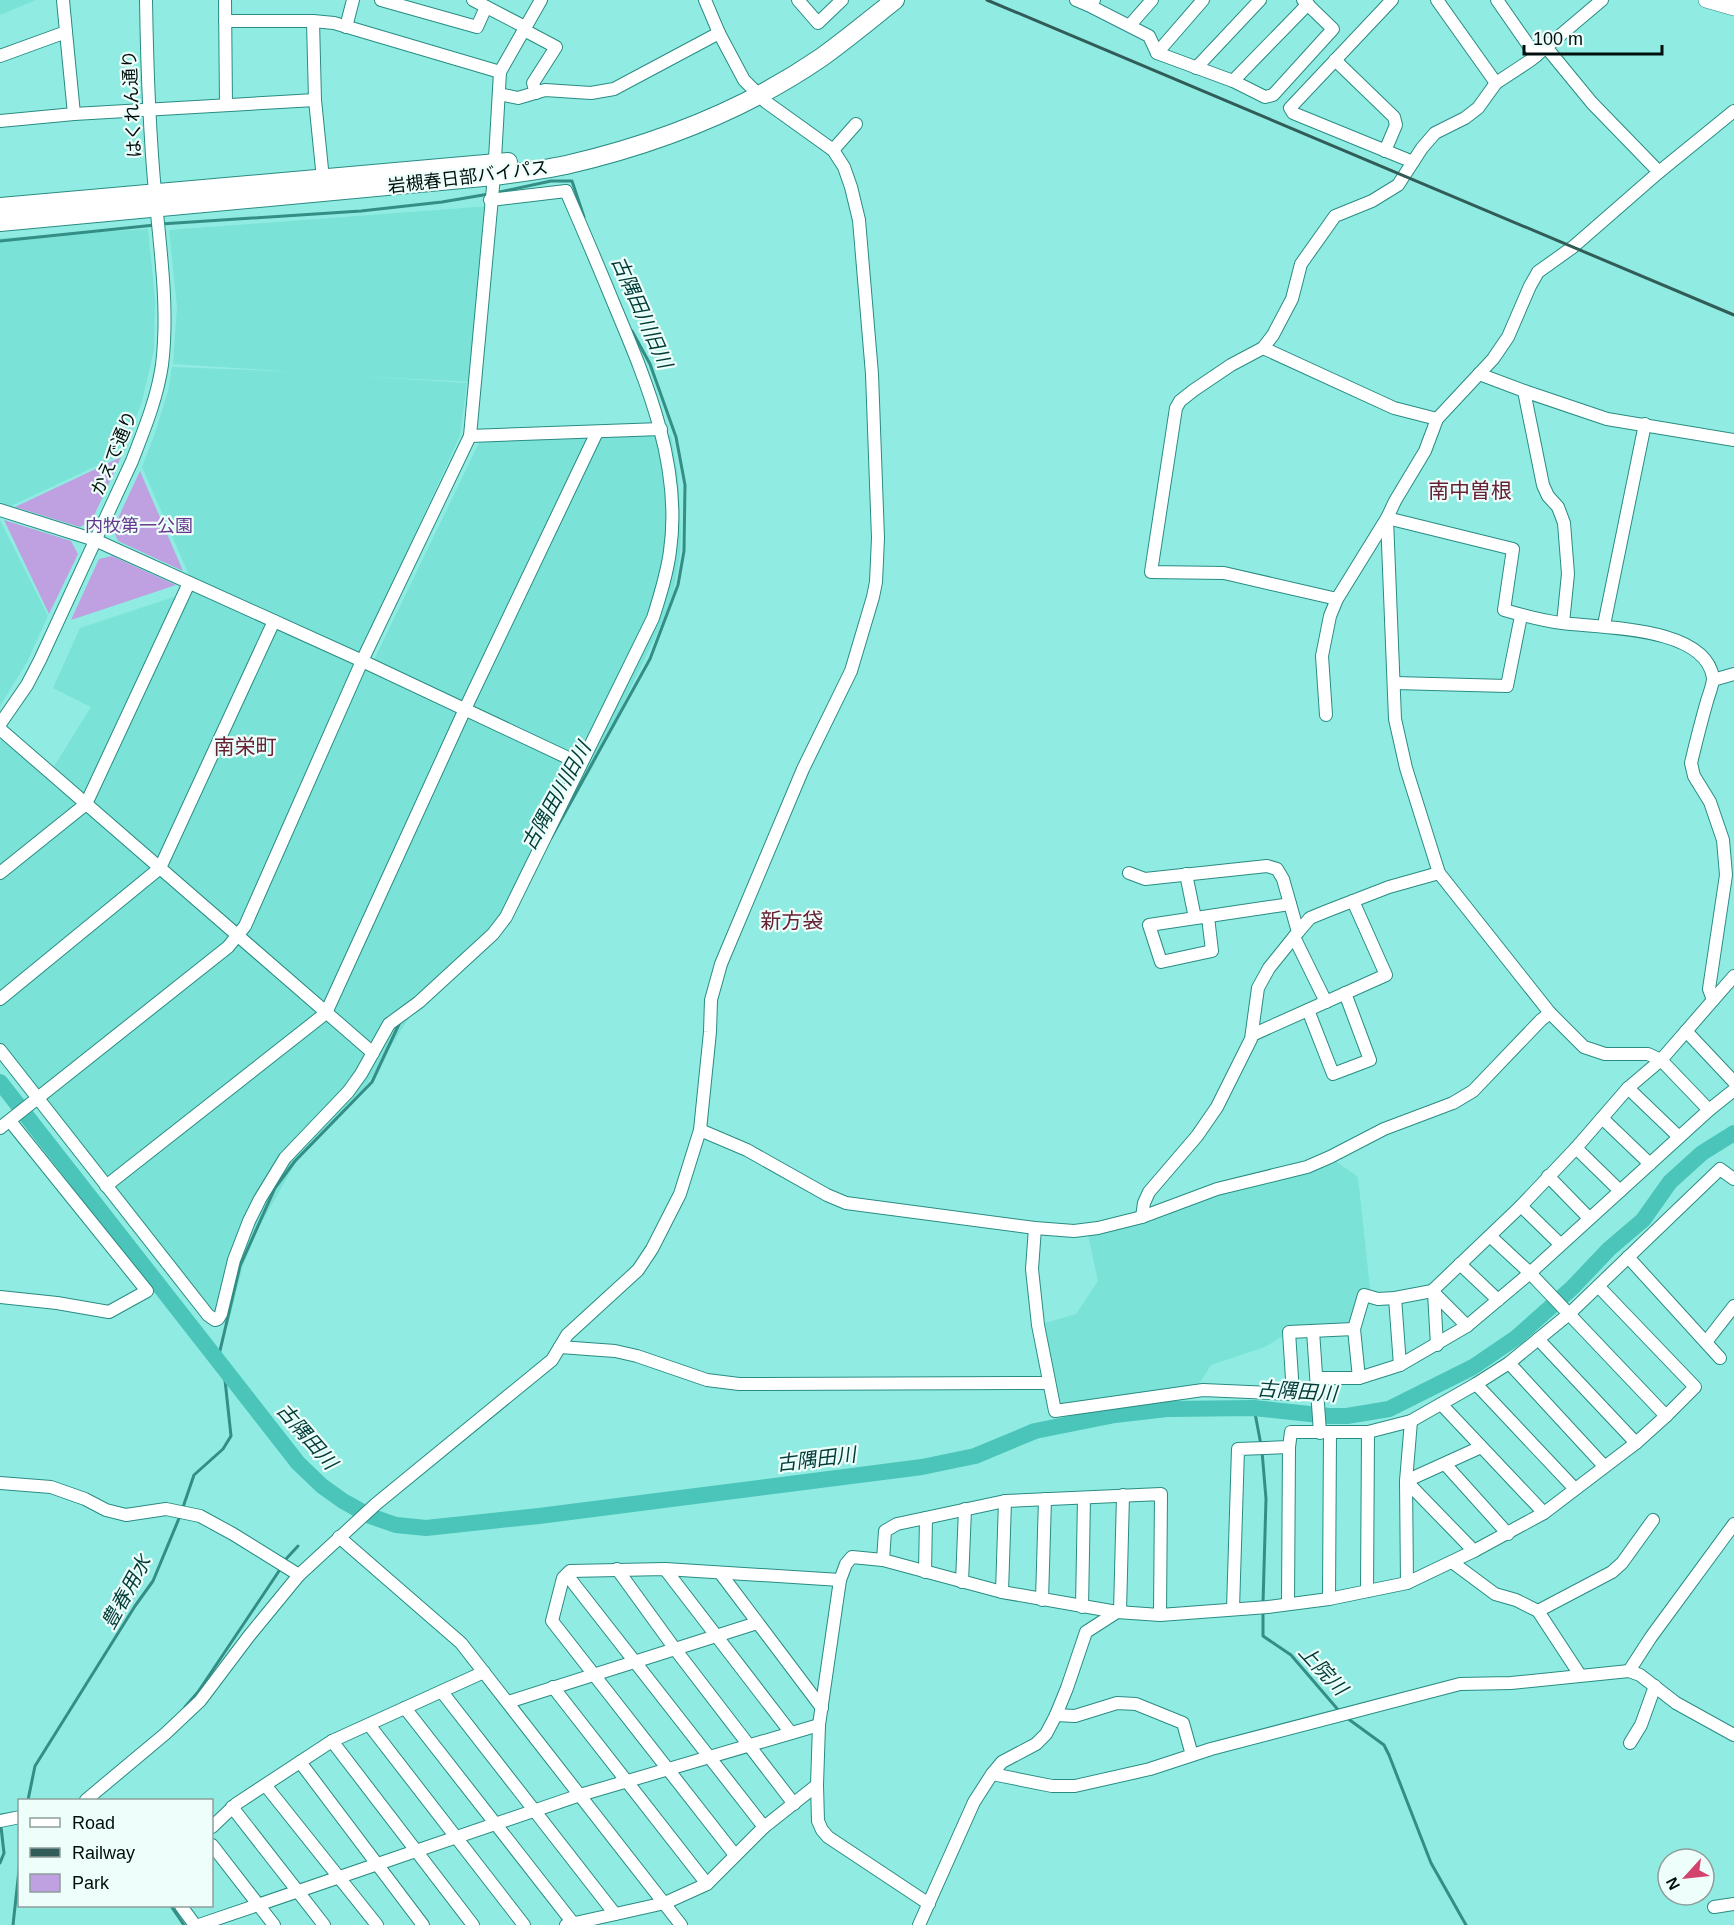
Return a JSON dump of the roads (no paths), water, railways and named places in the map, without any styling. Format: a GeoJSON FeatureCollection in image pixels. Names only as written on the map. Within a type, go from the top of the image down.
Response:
{"type":"FeatureCollection","features":[{"type":"Feature","properties":{"kind":"highway","name":"岩槻春日部バイパス"},"geometry":{"type":"LineString","coordinates":[[761,86],[878,0]]}},
{"type":"Feature","properties":{"kind":"highway","name":"岩槻春日部バイパス"},"geometry":{"type":"LineString","coordinates":[[0,207],[155,200],[494,170],[548,158],[651,131],[761,86],[822,57],[895,0]]}},
{"type":"Feature","properties":{"kind":"highway","name":"岩槻春日部バイパス"},"geometry":{"type":"LineString","coordinates":[[0,222],[322,179],[494,170]]}},
{"type":"Feature","properties":{"kind":"main road"},"geometry":{"type":"LineString","coordinates":[[1706,0],[1734,8]]}},
{"type":"Feature","properties":{"kind":"street"},"geometry":{"type":"LineString","coordinates":[[63,0],[74,114]]}},
{"type":"Feature","properties":{"kind":"street","name":"はくれん通り"},"geometry":{"type":"LineString","coordinates":[[146,0],[148,110],[155,200]]}},
{"type":"Feature","properties":{"kind":"street"},"geometry":{"type":"LineString","coordinates":[[225,0],[226,105]]}},
{"type":"Feature","properties":{"kind":"street"},"geometry":{"type":"LineString","coordinates":[[346,27],[353,0]]}},
{"type":"Feature","properties":{"kind":"street"},"geometry":{"type":"LineString","coordinates":[[381,0],[477,27],[486,7]]}},
{"type":"Feature","properties":{"kind":"street"},"geometry":{"type":"LineString","coordinates":[[473,0],[556,47],[533,83],[536,93]]}},
{"type":"Feature","properties":{"kind":"street"},"geometry":{"type":"LineString","coordinates":[[0,1297],[57,1303],[109,1312],[147,1291],[5,1124],[228,946],[245,926],[362,661],[470,436],[494,170],[500,72],[541,0]]}},
{"type":"Feature","properties":{"kind":"street"},"geometry":{"type":"LineString","coordinates":[[87,1799],[165,1734],[200,1701],[299,1575],[354,1523],[552,1360],[567,1335],[638,1270],[652,1249],[680,1194],[700,1130],[711,1000],[721,964],[803,769],[851,671],[873,597],[879,538],[872,375],[859,220],[848,177],[833,150],[761,86],[744,80],[719,33],[705,0]]}},
{"type":"Feature","properties":{"kind":"street"},"geometry":{"type":"LineString","coordinates":[[798,0],[818,23],[842,0]]}},
{"type":"Feature","properties":{"kind":"street"},"geometry":{"type":"LineString","coordinates":[[1076,0],[1091,3],[1149,36],[1157,52],[1196,69],[1233,81],[1265,97],[1273,94],[1333,29],[1306,2],[1233,81]]}},
{"type":"Feature","properties":{"kind":"street"},"geometry":{"type":"LineString","coordinates":[[1130,25],[1152,0]]}},
{"type":"Feature","properties":{"kind":"street"},"geometry":{"type":"LineString","coordinates":[[1157,52],[1203,0]]}},
{"type":"Feature","properties":{"kind":"street"},"geometry":{"type":"LineString","coordinates":[[1196,69],[1260,0]]}},
{"type":"Feature","properties":{"kind":"street"},"geometry":{"type":"LineString","coordinates":[[1392,0],[1290,108],[1293,113],[1413,162]]}},
{"type":"Feature","properties":{"kind":"street"},"geometry":{"type":"LineString","coordinates":[[1437,0],[1496,83]]}},
{"type":"Feature","properties":{"kind":"street"},"geometry":{"type":"LineString","coordinates":[[1497,0],[1541,51],[1659,172]]}},
{"type":"Feature","properties":{"kind":"street"},"geometry":{"type":"LineString","coordinates":[[1337,598],[1224,573],[1152,572],[1176,408],[1180,401],[1194,390],[1231,365],[1263,348],[1273,336],[1292,299],[1301,264],[1335,216],[1371,201],[1398,185],[1422,148],[1436,133],[1466,118],[1478,108],[1496,83],[1541,51],[1602,0]]}},
{"type":"Feature","properties":{"kind":"street"},"geometry":{"type":"LineString","coordinates":[[225,21],[334,23],[500,72]]}},
{"type":"Feature","properties":{"kind":"street"},"geometry":{"type":"LineString","coordinates":[[313,21],[315,100],[322,179]]}},
{"type":"Feature","properties":{"kind":"street"},"geometry":{"type":"LineString","coordinates":[[0,56],[66,32]]}},
{"type":"Feature","properties":{"kind":"street"},"geometry":{"type":"LineString","coordinates":[[500,94],[518,98],[545,90],[591,93],[614,89],[719,33]]}},
{"type":"Feature","properties":{"kind":"street"},"geometry":{"type":"LineString","coordinates":[[1335,60],[1394,117],[1396,125],[1385,151]]}},
{"type":"Feature","properties":{"kind":"street"},"geometry":{"type":"LineString","coordinates":[[0,122],[74,114],[315,100]]}},
{"type":"Feature","properties":{"kind":"street"},"geometry":{"type":"LineString","coordinates":[[1326,714],[1322,656],[1329,616],[1337,598],[1425,452],[1437,419],[1493,360],[1508,337],[1538,272],[1573,247],[1734,111]]}},
{"type":"Feature","properties":{"kind":"street"},"geometry":{"type":"LineString","coordinates":[[833,150],[856,124]]}},
{"type":"Feature","properties":{"kind":"street"},"geometry":{"type":"LineString","coordinates":[[0,1050],[34,1102],[106,1186],[208,1315],[215,1320],[218,1319],[234,1260],[260,1199],[285,1158],[348,1092],[389,1024],[419,1002],[493,934],[506,917],[653,618],[663,587],[670,551],[672,512],[669,469],[661,429],[640,365],[566,191],[490,200]]}},
{"type":"Feature","properties":{"kind":"street","name":"かえで通り"},"geometry":{"type":"LineString","coordinates":[[0,724],[27,686],[40,660],[144,432],[153,405],[161,367],[165,310],[155,200]]}},
{"type":"Feature","properties":{"kind":"street"},"geometry":{"type":"LineString","coordinates":[[1263,348],[1394,408],[1437,419]]}},
{"type":"Feature","properties":{"kind":"street"},"geometry":{"type":"LineString","coordinates":[[1479,374],[1607,419],[1734,440]]}},
{"type":"Feature","properties":{"kind":"street"},"geometry":{"type":"LineString","coordinates":[[1524,391],[1543,485],[1548,496],[1558,507],[1564,523],[1568,574],[1563,623]]}},
{"type":"Feature","properties":{"kind":"street"},"geometry":{"type":"LineString","coordinates":[[1604,625],[1645,424]]}},
{"type":"Feature","properties":{"kind":"street"},"geometry":{"type":"LineString","coordinates":[[470,436],[661,429]]}},
{"type":"Feature","properties":{"kind":"street"},"geometry":{"type":"LineString","coordinates":[[106,1186],[326,1012],[465,710],[597,432]]}},
{"type":"Feature","properties":{"kind":"street"},"geometry":{"type":"LineString","coordinates":[[0,510],[95,540],[362,661],[581,764]]}},
{"type":"Feature","properties":{"kind":"street"},"geometry":{"type":"LineString","coordinates":[[1387,518],[1514,549],[1504,610],[1521,616],[1563,623],[1604,625],[1671,638],[1692,647],[1702,656],[1713,680],[1690,763],[1694,776],[1710,802],[1724,840],[1726,875],[1709,989],[1713,1000]]}},
{"type":"Feature","properties":{"kind":"street"},"geometry":{"type":"LineString","coordinates":[[1387,518],[1395,719],[1406,768],[1438,873],[1550,1013],[1584,1047],[1605,1054],[1648,1054],[1661,1060],[1709,1110]]}},
{"type":"Feature","properties":{"kind":"street"},"geometry":{"type":"LineString","coordinates":[[0,873],[86,804],[189,583]]}},
{"type":"Feature","properties":{"kind":"street"},"geometry":{"type":"LineString","coordinates":[[1395,683],[1507,686],[1521,616]]}},
{"type":"Feature","properties":{"kind":"street"},"geometry":{"type":"LineString","coordinates":[[0,999],[160,868],[274,621]]}},
{"type":"Feature","properties":{"kind":"street"},"geometry":{"type":"LineString","coordinates":[[1713,680],[1734,674]]}},
{"type":"Feature","properties":{"kind":"street"},"geometry":{"type":"LineString","coordinates":[[0,729],[373,1053]]}},
{"type":"Feature","properties":{"kind":"street"},"geometry":{"type":"LineString","coordinates":[[1129,873],[1145,879],[1267,866],[1277,869],[1283,879],[1296,934],[1326,1002]]}},
{"type":"Feature","properties":{"kind":"street"},"geometry":{"type":"LineString","coordinates":[[1142,1217],[1144,1203],[1149,1192],[1197,1136],[1217,1107],[1252,1035],[1258,988],[1269,968],[1296,934],[1310,918],[1389,887],[1438,873]]}},
{"type":"Feature","properties":{"kind":"street"},"geometry":{"type":"LineString","coordinates":[[1186,874],[1201,918],[1212,951],[1161,962],[1149,925],[1201,918],[1290,904]]}},
{"type":"Feature","properties":{"kind":"street"},"geometry":{"type":"LineString","coordinates":[[1252,1035],[1386,975],[1353,901]]}},
{"type":"Feature","properties":{"kind":"street"},"geometry":{"type":"LineString","coordinates":[[1359,1378],[1354,1329],[1364,1295],[1378,1299],[1433,1292],[1521,1206],[1628,1088],[1661,1060],[1734,976]]}},
{"type":"Feature","properties":{"kind":"street"},"geometry":{"type":"LineString","coordinates":[[1308,1010],[1334,1074],[1370,1060],[1346,993]]}},
{"type":"Feature","properties":{"kind":"street"},"geometry":{"type":"LineString","coordinates":[[700,1130],[747,1149],[827,1195],[846,1203],[1035,1228],[1074,1231],[1098,1228],[1142,1217],[1217,1189],[1307,1167],[1384,1130],[1453,1103],[1473,1091],[1550,1013]]}},
{"type":"Feature","properties":{"kind":"street"},"geometry":{"type":"LineString","coordinates":[[1686,1031],[1734,1082]]}},
{"type":"Feature","properties":{"kind":"street"},"geometry":{"type":"LineString","coordinates":[[1628,1088],[1679,1137]]}},
{"type":"Feature","properties":{"kind":"street"},"geometry":{"type":"LineString","coordinates":[[1317,1378],[1359,1378],[1400,1365],[1467,1326],[1530,1273],[1734,1089]]}},
{"type":"Feature","properties":{"kind":"street"},"geometry":{"type":"LineString","coordinates":[[1602,1118],[1650,1164]]}},
{"type":"Feature","properties":{"kind":"street"},"geometry":{"type":"LineString","coordinates":[[1576,1148],[1620,1191]]}},
{"type":"Feature","properties":{"kind":"street"},"geometry":{"type":"LineString","coordinates":[[1288,1604],[1291,1432],[1368,1432],[1411,1421],[1441,1404],[1509,1363],[1538,1339],[1599,1287],[1720,1169],[1734,1179]]}},
{"type":"Feature","properties":{"kind":"street"},"geometry":{"type":"LineString","coordinates":[[1548,1176],[1589,1218]]}},
{"type":"Feature","properties":{"kind":"street"},"geometry":{"type":"LineString","coordinates":[[1521,1206],[1560,1244]]}},
{"type":"Feature","properties":{"kind":"street"},"geometry":{"type":"LineString","coordinates":[[1035,1228],[1032,1269],[1038,1325],[1054,1411],[1203,1390],[1293,1394],[1289,1332],[1354,1329]]}},
{"type":"Feature","properties":{"kind":"street"},"geometry":{"type":"LineString","coordinates":[[1490,1236],[1530,1273],[1666,1416]]}},
{"type":"Feature","properties":{"kind":"street"},"geometry":{"type":"LineString","coordinates":[[1628,1257],[1720,1358]]}},
{"type":"Feature","properties":{"kind":"street"},"geometry":{"type":"LineString","coordinates":[[1460,1264],[1498,1300]]}},
{"type":"Feature","properties":{"kind":"street"},"geometry":{"type":"LineString","coordinates":[[929,1904],[828,1838],[818,1821],[819,1725],[840,1580],[846,1564],[852,1557],[883,1560],[962,1582],[1042,1600],[1118,1612],[1160,1615],[1329,1599],[1407,1583],[1508,1534],[1544,1513],[1636,1443],[1695,1387],[1599,1287]]}},
{"type":"Feature","properties":{"kind":"street"},"geometry":{"type":"LineString","coordinates":[[1433,1292],[1467,1326]]}},
{"type":"Feature","properties":{"kind":"street"},"geometry":{"type":"LineString","coordinates":[[1433,1292],[1437,1345]]}},
{"type":"Feature","properties":{"kind":"street"},"geometry":{"type":"LineString","coordinates":[[1395,1298],[1400,1365]]}},
{"type":"Feature","properties":{"kind":"street"},"geometry":{"type":"LineString","coordinates":[[1706,1342],[1734,1306]]}},
{"type":"Feature","properties":{"kind":"street"},"geometry":{"type":"LineString","coordinates":[[1313,1331],[1325,1432],[1329,1599]]}},
{"type":"Feature","properties":{"kind":"street"},"geometry":{"type":"LineString","coordinates":[[1538,1339],[1636,1443]]}},
{"type":"Feature","properties":{"kind":"street"},"geometry":{"type":"LineString","coordinates":[[560,1347],[637,1356],[707,1380],[739,1384],[1049,1383]]}},
{"type":"Feature","properties":{"kind":"street"},"geometry":{"type":"LineString","coordinates":[[1509,1363],[1604,1466]]}},
{"type":"Feature","properties":{"kind":"street"},"geometry":{"type":"LineString","coordinates":[[1476,1384],[1575,1489]]}},
{"type":"Feature","properties":{"kind":"street"},"geometry":{"type":"LineString","coordinates":[[1441,1404],[1544,1513]]}},
{"type":"Feature","properties":{"kind":"street"},"geometry":{"type":"LineString","coordinates":[[1407,1583],[1406,1481],[1411,1421]]}},
{"type":"Feature","properties":{"kind":"street"},"geometry":{"type":"LineString","coordinates":[[1366,1591],[1368,1432]]}},
{"type":"Feature","properties":{"kind":"street"},"geometry":{"type":"LineString","coordinates":[[1233,1609],[1238,1449],[1289,1447]]}},
{"type":"Feature","properties":{"kind":"street"},"geometry":{"type":"LineString","coordinates":[[1406,1481],[1481,1447]]}},
{"type":"Feature","properties":{"kind":"street"},"geometry":{"type":"LineString","coordinates":[[1445,1464],[1508,1534]]}},
{"type":"Feature","properties":{"kind":"street"},"geometry":{"type":"LineString","coordinates":[[1406,1481],[1474,1551]]}},
{"type":"Feature","properties":{"kind":"street"},"geometry":{"type":"LineString","coordinates":[[0,1483],[51,1487],[85,1499],[106,1510],[126,1515],[166,1509],[193,1514],[233,1534],[299,1575]]}},
{"type":"Feature","properties":{"kind":"street"},"geometry":{"type":"LineString","coordinates":[[883,1560],[885,1531],[897,1524],[1005,1501],[1161,1494],[1160,1615]]}},
{"type":"Feature","properties":{"kind":"street"},"geometry":{"type":"LineString","coordinates":[[1118,1612],[1123,1495]]}},
{"type":"Feature","properties":{"kind":"street"},"geometry":{"type":"LineString","coordinates":[[1082,1607],[1084,1498]]}},
{"type":"Feature","properties":{"kind":"street"},"geometry":{"type":"LineString","coordinates":[[1042,1600],[1045,1499]]}},
{"type":"Feature","properties":{"kind":"street"},"geometry":{"type":"LineString","coordinates":[[1002,1592],[1005,1501]]}},
{"type":"Feature","properties":{"kind":"street"},"geometry":{"type":"LineString","coordinates":[[962,1582],[965,1509]]}},
{"type":"Feature","properties":{"kind":"street"},"geometry":{"type":"LineString","coordinates":[[925,1572],[926,1518]]}},
{"type":"Feature","properties":{"kind":"street"},"geometry":{"type":"LineString","coordinates":[[1538,1611],[1612,1572],[1622,1563],[1653,1520]]}},
{"type":"Feature","properties":{"kind":"street"},"geometry":{"type":"LineString","coordinates":[[1629,1671],[1651,1636],[1734,1524]]}},
{"type":"Feature","properties":{"kind":"street"},"geometry":{"type":"LineString","coordinates":[[339,1538],[460,1642],[681,1925]]}},
{"type":"Feature","properties":{"kind":"street"},"geometry":{"type":"LineString","coordinates":[[1452,1562],[1495,1594],[1516,1600],[1538,1611],[1580,1675]]}},
{"type":"Feature","properties":{"kind":"street"},"geometry":{"type":"LineString","coordinates":[[617,1569],[675,1649],[794,1804]]}},
{"type":"Feature","properties":{"kind":"street"},"geometry":{"type":"LineString","coordinates":[[735,1855],[552,1621],[563,1578],[570,1571],[665,1569],[840,1580]]}},
{"type":"Feature","properties":{"kind":"street"},"geometry":{"type":"LineString","coordinates":[[665,1569],[791,1733]]}},
{"type":"Feature","properties":{"kind":"street"},"geometry":{"type":"LineString","coordinates":[[721,1574],[822,1708]]}},
{"type":"Feature","properties":{"kind":"street"},"geometry":{"type":"LineString","coordinates":[[567,1575],[764,1827]]}},
{"type":"Feature","properties":{"kind":"street"},"geometry":{"type":"LineString","coordinates":[[919,1925],[974,1803],[992,1774],[1002,1762],[1036,1744],[1046,1734],[1056,1715],[1086,1632],[1118,1612]]}},
{"type":"Feature","properties":{"kind":"street"},"geometry":{"type":"LineString","coordinates":[[508,1702],[757,1623]]}},
{"type":"Feature","properties":{"kind":"street"},"geometry":{"type":"LineString","coordinates":[[992,1774],[1052,1786],[1075,1786],[1150,1769],[1192,1755],[1460,1684],[1510,1683],[1629,1671],[1640,1675],[1676,1703],[1734,1735]]}},
{"type":"Feature","properties":{"kind":"street"},"geometry":{"type":"LineString","coordinates":[[213,1826],[232,1807],[332,1741],[370,1726],[484,1672]]}},
{"type":"Feature","properties":{"kind":"street"},"geometry":{"type":"LineString","coordinates":[[1630,1743],[1641,1725],[1655,1686]]}},
{"type":"Feature","properties":{"kind":"street"},"geometry":{"type":"LineString","coordinates":[[553,1687],[707,1884]]}},
{"type":"Feature","properties":{"kind":"street"},"geometry":{"type":"LineString","coordinates":[[442,1692],[615,1914]]}},
{"type":"Feature","properties":{"kind":"street"},"geometry":{"type":"LineString","coordinates":[[1056,1715],[1075,1716],[1117,1703],[1136,1704],[1183,1723],[1192,1755]]}},
{"type":"Feature","properties":{"kind":"street"},"geometry":{"type":"LineString","coordinates":[[405,1708],[496,1824],[569,1924],[664,1903],[707,1884],[764,1827],[817,1785]]}},
{"type":"Feature","properties":{"kind":"street"},"geometry":{"type":"LineString","coordinates":[[183,1907],[197,1925],[580,1795],[819,1725]]}},
{"type":"Feature","properties":{"kind":"street"},"geometry":{"type":"LineString","coordinates":[[370,1726],[524,1925]]}},
{"type":"Feature","properties":{"kind":"street"},"geometry":{"type":"LineString","coordinates":[[332,1741],[473,1925]]}},
{"type":"Feature","properties":{"kind":"street"},"geometry":{"type":"LineString","coordinates":[[300,1762],[423,1925]]}},
{"type":"Feature","properties":{"kind":"street"},"geometry":{"type":"LineString","coordinates":[[266,1786],[377,1925]]}},
{"type":"Feature","properties":{"kind":"street"},"geometry":{"type":"LineString","coordinates":[[232,1807],[324,1925]]}},
{"type":"Feature","properties":{"kind":"street"},"geometry":{"type":"LineString","coordinates":[[0,1821],[18,1817]]}},
{"type":"Feature","properties":{"kind":"street"},"geometry":{"type":"LineString","coordinates":[[213,1846],[274,1925]]}},
{"type":"Feature","properties":{"kind":"street"},"geometry":{"type":"LineString","coordinates":[[1716,1906],[1734,1904]]}},
{"type":"Feature","properties":{"kind":"waterway"},"geometry":{"type":"LineString","coordinates":[[495,193],[551,181],[572,181],[584,217]]}},
{"type":"Feature","properties":{"kind":"waterway"},"geometry":{"type":"LineString","coordinates":[[161,224],[361,211],[489,194]]}},
{"type":"Feature","properties":{"kind":"waterway"},"geometry":{"type":"LineString","coordinates":[[0,241],[155,225]]}},
{"type":"Feature","properties":{"kind":"waterway","name":"古隅田川旧川"},"geometry":{"type":"LineString","coordinates":[[551,838],[650,659],[678,585],[684,551],[685,485],[676,437],[650,364],[632,331]]}},
{"type":"Feature","properties":{"kind":"waterway","name":"古隅田川旧川"},"geometry":{"type":"LineString","coordinates":[[182,1510],[194,1475],[223,1449],[231,1436],[225,1380],[218,1359],[240,1266],[275,1188],[295,1161],[372,1082],[400,1022]]}},
{"type":"Feature","properties":{"kind":"waterway","name":"古隅田川"},"geometry":{"type":"LineString","coordinates":[[0,1082],[298,1463],[322,1486],[370,1516],[396,1525],[426,1528],[539,1516],[922,1467],[975,1456],[1035,1431],[1115,1415],[1167,1409],[1254,1408],[1347,1416],[1389,1409],[1473,1367],[1517,1337],[1572,1288],[1609,1249],[1643,1220],[1670,1182],[1702,1153],[1734,1133]]}},
{"type":"Feature","properties":{"kind":"waterway","name":"上院川"},"geometry":{"type":"LineString","coordinates":[[1254,1408],[1261,1445]]}},
{"type":"Feature","properties":{"kind":"waterway","name":"上院川"},"geometry":{"type":"LineString","coordinates":[[1262,1451],[1266,1499],[1263,1603]]}},
{"type":"Feature","properties":{"kind":"waterway","name":"豊春用水"},"geometry":{"type":"LineString","coordinates":[[28,1799],[35,1766],[153,1581],[180,1516]]}},
{"type":"Feature","properties":{"kind":"waterway","name":"豊春用水"},"geometry":{"type":"LineString","coordinates":[[286,1559],[298,1546]]}},
{"type":"Feature","properties":{"kind":"waterway","name":"豊春用水"},"geometry":{"type":"LineString","coordinates":[[185,1707],[198,1692],[279,1571]]}},
{"type":"Feature","properties":{"kind":"waterway","name":"上院川"},"geometry":{"type":"LineString","coordinates":[[1263,1610],[1263,1636],[1291,1655],[1340,1712]]}},
{"type":"Feature","properties":{"kind":"waterway","name":"上院川"},"geometry":{"type":"LineString","coordinates":[[1347,1718],[1384,1745],[1431,1863],[1466,1925]]}},
{"type":"Feature","properties":{"kind":"waterway"},"geometry":{"type":"LineString","coordinates":[[0,1863],[4,1853],[1,1827]]}},
{"type":"Feature","properties":{"kind":"waterway","name":"豊春用水"},"geometry":{"type":"LineString","coordinates":[[13,1925],[18,1879]]}},
{"type":"Feature","properties":{"kind":"waterway","name":"豊春用水"},"geometry":{"type":"LineString","coordinates":[[172,1907],[184,1925]]}},
{"type":"Feature","properties":{"kind":"railway"},"geometry":{"type":"LineString","coordinates":[[987,0],[1734,315]]}},
{"type":"Feature","properties":{"kind":"district","name":"南中曽根"},"geometry":{"type":"Point","coordinates":[1470,490]}},
{"type":"Feature","properties":{"kind":"district","name":"南栄町"},"geometry":{"type":"Point","coordinates":[245,746]}},
{"type":"Feature","properties":{"kind":"district","name":"新方袋"},"geometry":{"type":"Point","coordinates":[792,920]}},
{"type":"Feature","properties":{"kind":"park label","name":"内牧第一公園"},"geometry":{"type":"Point","coordinates":[139,526]}}]}
